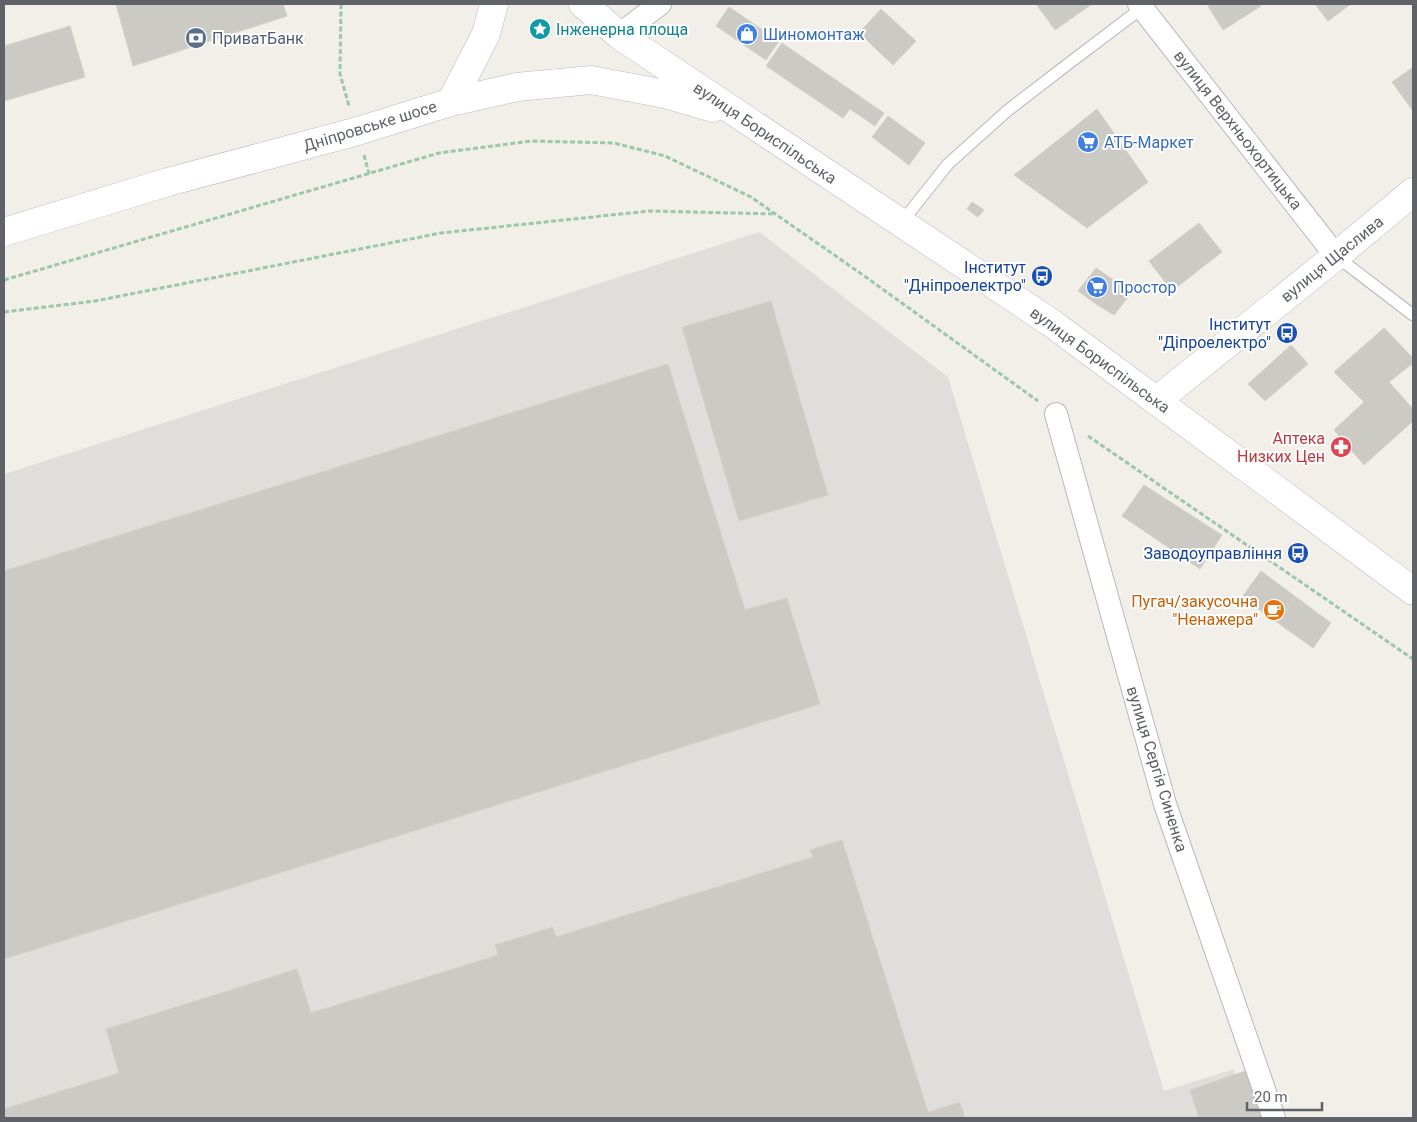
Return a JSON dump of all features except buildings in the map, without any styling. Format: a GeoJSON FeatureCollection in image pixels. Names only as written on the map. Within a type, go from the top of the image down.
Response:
{"type":"FeatureCollection","features":[{"type":"Feature","properties":{"kind":"street"},"geometry":{"type":"LineString","coordinates":[[451,102],[486,34],[494,4]]}},
{"type":"Feature","properties":{"kind":"street","name":"вулиця Бориспільська"},"geometry":{"type":"LineString","coordinates":[[583,4],[619,36],[1050,322],[1413,591]]}},
{"type":"Feature","properties":{"kind":"street"},"geometry":{"type":"LineString","coordinates":[[619,36],[660,4]]}},
{"type":"Feature","properties":{"kind":"street","name":"вулиця Верхньохортицька"},"geometry":{"type":"LineString","coordinates":[[1143,5],[1336,256]]}},
{"type":"Feature","properties":{"kind":"street","name":"Дніпровське шосе"},"geometry":{"type":"LineString","coordinates":[[4,232],[168,182],[358,132],[451,102],[517,87],[591,80],[665,94],[741,116]]}},
{"type":"Feature","properties":{"kind":"street","name":"вулиця Щаслива"},"geometry":{"type":"LineString","coordinates":[[1156,401],[1413,192]]}},
{"type":"Feature","properties":{"kind":"street","name":"вулиця Сергія Синенка"},"geometry":{"type":"LineString","coordinates":[[1056,414],[1164,804],[1274,1118]]}},
{"type":"Feature","properties":{"kind":"lane"},"geometry":{"type":"LineString","coordinates":[[901,223],[948,164],[1007,111],[1143,5]]}},
{"type":"Feature","properties":{"kind":"lane"},"geometry":{"type":"LineString","coordinates":[[1336,256],[1413,315]]}},
{"type":"Feature","properties":{"kind":"path"},"geometry":{"type":"LineString","coordinates":[[341,4],[340,74],[369,174]]}},
{"type":"Feature","properties":{"kind":"path"},"geometry":{"type":"LineString","coordinates":[[4,280],[439,153],[530,141],[614,144],[665,156],[750,197],[864,275],[1056,414],[1413,659]]}},
{"type":"Feature","properties":{"kind":"path"},"geometry":{"type":"LineString","coordinates":[[4,312],[94,300],[441,233],[649,211],[775,214]]}},
{"type":"Feature","properties":{"kind":"shaded area"},"geometry":{"type":"Polygon","coordinates":[[[759,232],[948,377],[1164,1091],[1234,1069],[1249,1118],[4,1118],[4,474],[759,232]]]}},
{"type":"Feature","properties":{"kind":"place","name":"Інженерна площа"},"geometry":{"type":"Point","coordinates":[540,29]}},
{"type":"Feature","properties":{"kind":"place","name":"Шиномонтаж"},"geometry":{"type":"Point","coordinates":[747,34]}},
{"type":"Feature","properties":{"kind":"place","name":"ПриватБанк"},"geometry":{"type":"Point","coordinates":[196,38]}},
{"type":"Feature","properties":{"kind":"place","name":"АТБ-Маркет"},"geometry":{"type":"Point","coordinates":[1088,142]}},
{"type":"Feature","properties":{"kind":"place","name":"Інститут \"Дніпроелектро\""},"geometry":{"type":"Point","coordinates":[1042,276]}},
{"type":"Feature","properties":{"kind":"place","name":"Простор"},"geometry":{"type":"Point","coordinates":[1097,287]}},
{"type":"Feature","properties":{"kind":"place","name":"Інститут \"Діпроелектро\""},"geometry":{"type":"Point","coordinates":[1287,333]}},
{"type":"Feature","properties":{"kind":"place","name":"Аптека Низких Цен"},"geometry":{"type":"Point","coordinates":[1341,447]}},
{"type":"Feature","properties":{"kind":"place","name":"Заводоуправління"},"geometry":{"type":"Point","coordinates":[1298,553]}},
{"type":"Feature","properties":{"kind":"place","name":"Пугач/закусочна \"Ненажера\""},"geometry":{"type":"Point","coordinates":[1274,610]}}]}
